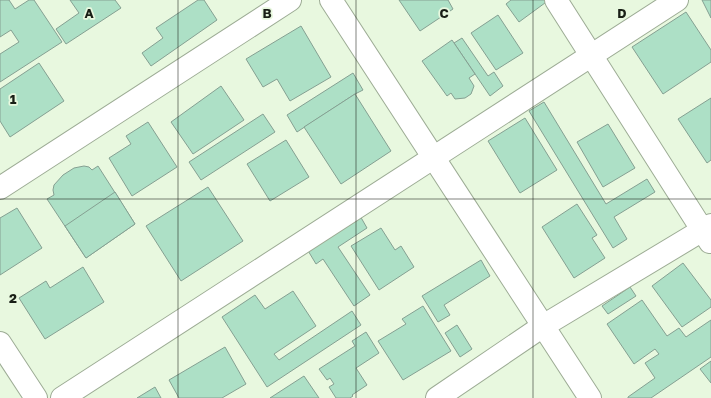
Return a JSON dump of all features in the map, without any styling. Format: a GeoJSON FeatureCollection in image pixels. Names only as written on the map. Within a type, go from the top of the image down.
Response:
{"type":"FeatureCollection","features":[{"type":"Feature","properties":{"kind":"street"},"geometry":{"type":"LineString","coordinates":[[0,188],[290,0]]}},
{"type":"Feature","properties":{"kind":"street"},"geometry":{"type":"LineString","coordinates":[[331,0],[590,398]]}},
{"type":"Feature","properties":{"kind":"street"},"geometry":{"type":"LineString","coordinates":[[437,398],[543,326],[708,233],[556,0]]}},
{"type":"Feature","properties":{"kind":"street"},"geometry":{"type":"LineString","coordinates":[[62,398],[677,0]]}},
{"type":"Feature","properties":{"kind":"street"},"geometry":{"type":"LineString","coordinates":[[0,343],[36,398]]}},
{"type":"Feature","properties":{"kind":"building"},"geometry":{"type":"Polygon","coordinates":[[[0,0],[9,0],[15,9],[29,0],[34,0],[62,42],[0,82],[0,54],[19,42],[11,30],[0,37],[0,0]]]}},
{"type":"Feature","properties":{"kind":"building"},"geometry":{"type":"Polygon","coordinates":[[[70,0],[115,0],[121,8],[66,44],[56,29],[79,13],[70,0]]]}},
{"type":"Feature","properties":{"kind":"building"},"geometry":{"type":"Polygon","coordinates":[[[198,0],[204,0],[217,20],[151,66],[142,53],[163,38],[156,28],[198,0]]]}},
{"type":"Feature","properties":{"kind":"building"},"geometry":{"type":"Polygon","coordinates":[[[399,0],[448,0],[453,9],[420,31],[399,0]]]}},
{"type":"Feature","properties":{"kind":"building"},"geometry":{"type":"Polygon","coordinates":[[[511,0],[549,0],[519,22],[506,4],[511,0]]]}},
{"type":"Feature","properties":{"kind":"building"},"geometry":{"type":"Polygon","coordinates":[[[702,0],[711,0],[711,18],[702,0]]]}},
{"type":"Feature","properties":{"kind":"building"},"geometry":{"type":"Polygon","coordinates":[[[686,12],[711,50],[711,62],[663,94],[632,47],[686,12]]]}},
{"type":"Feature","properties":{"kind":"building"},"geometry":{"type":"Polygon","coordinates":[[[498,15],[523,53],[496,70],[471,33],[498,15]]]}},
{"type":"Feature","properties":{"kind":"building"},"geometry":{"type":"Polygon","coordinates":[[[301,26],[331,77],[290,101],[277,79],[263,87],[246,59],[301,26]]]}},
{"type":"Feature","properties":{"kind":"building"},"geometry":{"type":"Polygon","coordinates":[[[462,38],[488,76],[494,72],[503,86],[490,96],[454,43],[462,38]]]}},
{"type":"Feature","properties":{"kind":"building"},"geometry":{"type":"Polygon","coordinates":[[[452,40],[475,74],[469,78],[474,86],[471,94],[465,98],[455,99],[451,93],[447,96],[422,61],[452,40]]]}},
{"type":"Feature","properties":{"kind":"building"},"geometry":{"type":"Polygon","coordinates":[[[39,63],[64,101],[10,137],[0,121],[0,89],[39,63]]]}},
{"type":"Feature","properties":{"kind":"building"},"geometry":{"type":"Polygon","coordinates":[[[353,73],[363,90],[297,132],[287,115],[353,73]]]}},
{"type":"Feature","properties":{"kind":"building"},"geometry":{"type":"Polygon","coordinates":[[[221,86],[244,120],[193,154],[171,122],[221,86]]]}},
{"type":"Feature","properties":{"kind":"building"},"geometry":{"type":"Polygon","coordinates":[[[355,94],[391,151],[341,184],[304,127],[355,94]]]}},
{"type":"Feature","properties":{"kind":"building"},"geometry":{"type":"Polygon","coordinates":[[[711,98],[711,160],[707,163],[678,119],[711,98]]]}},
{"type":"Feature","properties":{"kind":"building"},"geometry":{"type":"Polygon","coordinates":[[[544,102],[606,204],[647,179],[655,192],[614,217],[627,239],[613,248],[529,111],[544,102]]]}},
{"type":"Feature","properties":{"kind":"building"},"geometry":{"type":"Polygon","coordinates":[[[263,114],[275,132],[201,180],[189,162],[263,114]]]}},
{"type":"Feature","properties":{"kind":"building"},"geometry":{"type":"Polygon","coordinates":[[[525,118],[557,170],[520,193],[488,141],[525,118]]]}},
{"type":"Feature","properties":{"kind":"building"},"geometry":{"type":"Polygon","coordinates":[[[148,122],[177,167],[132,196],[109,158],[131,144],[126,136],[148,122]]]}},
{"type":"Feature","properties":{"kind":"building"},"geometry":{"type":"Polygon","coordinates":[[[608,124],[635,168],[603,187],[577,142],[608,124]]]}},
{"type":"Feature","properties":{"kind":"building"},"geometry":{"type":"Polygon","coordinates":[[[286,140],[309,177],[270,201],[247,164],[286,140]]]}},
{"type":"Feature","properties":{"kind":"building"},"geometry":{"type":"Polygon","coordinates":[[[84,166],[89,167],[92,170],[98,166],[135,224],[86,258],[47,199],[54,195],[54,185],[63,175],[74,168],[84,166]]]}},
{"type":"Feature","properties":{"kind":"building"},"geometry":{"type":"Polygon","coordinates":[[[208,187],[243,241],[181,281],[146,226],[208,187]]]}},
{"type":"Feature","properties":{"kind":"building"},"geometry":{"type":"Polygon","coordinates":[[[115,192],[135,224],[86,258],[65,226],[115,192]]]}},
{"type":"Feature","properties":{"kind":"building"},"geometry":{"type":"Polygon","coordinates":[[[577,204],[597,235],[592,238],[605,258],[574,278],[542,227],[577,204]]]}},
{"type":"Feature","properties":{"kind":"building"},"geometry":{"type":"Polygon","coordinates":[[[17,208],[42,248],[0,275],[0,218],[17,208]]]}},
{"type":"Feature","properties":{"kind":"building"},"geometry":{"type":"Polygon","coordinates":[[[359,214],[367,228],[338,247],[370,295],[354,306],[323,259],[316,264],[307,249],[359,214]]]}},
{"type":"Feature","properties":{"kind":"building"},"geometry":{"type":"Polygon","coordinates":[[[381,228],[395,250],[401,246],[414,267],[379,290],[351,246],[381,228]]]}},
{"type":"Feature","properties":{"kind":"building"},"geometry":{"type":"Polygon","coordinates":[[[481,260],[490,276],[444,305],[450,315],[438,322],[422,296],[481,260]]]}},
{"type":"Feature","properties":{"kind":"building"},"geometry":{"type":"Polygon","coordinates":[[[683,263],[711,300],[711,307],[682,327],[652,286],[683,263]]]}},
{"type":"Feature","properties":{"kind":"building"},"geometry":{"type":"Polygon","coordinates":[[[83,267],[104,302],[45,339],[19,298],[46,281],[50,288],[83,267]]]}},
{"type":"Feature","properties":{"kind":"building"},"geometry":{"type":"Polygon","coordinates":[[[630,287],[636,296],[608,314],[602,306],[630,287]]]}},
{"type":"Feature","properties":{"kind":"building"},"geometry":{"type":"Polygon","coordinates":[[[293,291],[316,326],[274,354],[279,360],[352,311],[361,325],[267,387],[222,317],[255,295],[265,309],[293,291]]]}},
{"type":"Feature","properties":{"kind":"building"},"geometry":{"type":"Polygon","coordinates":[[[642,300],[667,336],[679,328],[686,337],[711,320],[711,357],[651,398],[628,398],[655,378],[645,363],[659,354],[655,349],[634,364],[607,324],[642,300]]]}},
{"type":"Feature","properties":{"kind":"building"},"geometry":{"type":"Polygon","coordinates":[[[423,306],[451,351],[403,380],[378,341],[406,324],[402,319],[423,306]]]}},
{"type":"Feature","properties":{"kind":"building"},"geometry":{"type":"Polygon","coordinates":[[[457,325],[472,349],[460,357],[445,333],[457,325]]]}},
{"type":"Feature","properties":{"kind":"building"},"geometry":{"type":"Polygon","coordinates":[[[366,332],[379,353],[356,368],[367,385],[350,398],[336,398],[329,387],[334,384],[330,378],[327,380],[319,369],[355,346],[352,341],[366,332]]]}},
{"type":"Feature","properties":{"kind":"building"},"geometry":{"type":"Polygon","coordinates":[[[225,347],[246,384],[222,398],[179,398],[169,380],[225,347]]]}},
{"type":"Feature","properties":{"kind":"building"},"geometry":{"type":"Polygon","coordinates":[[[711,361],[711,383],[700,369],[711,361]]]}},
{"type":"Feature","properties":{"kind":"building"},"geometry":{"type":"Polygon","coordinates":[[[304,376],[319,398],[270,398],[304,376]]]}},
{"type":"Feature","properties":{"kind":"building"},"geometry":{"type":"Polygon","coordinates":[[[155,387],[161,398],[137,398],[155,387]]]}}]}
